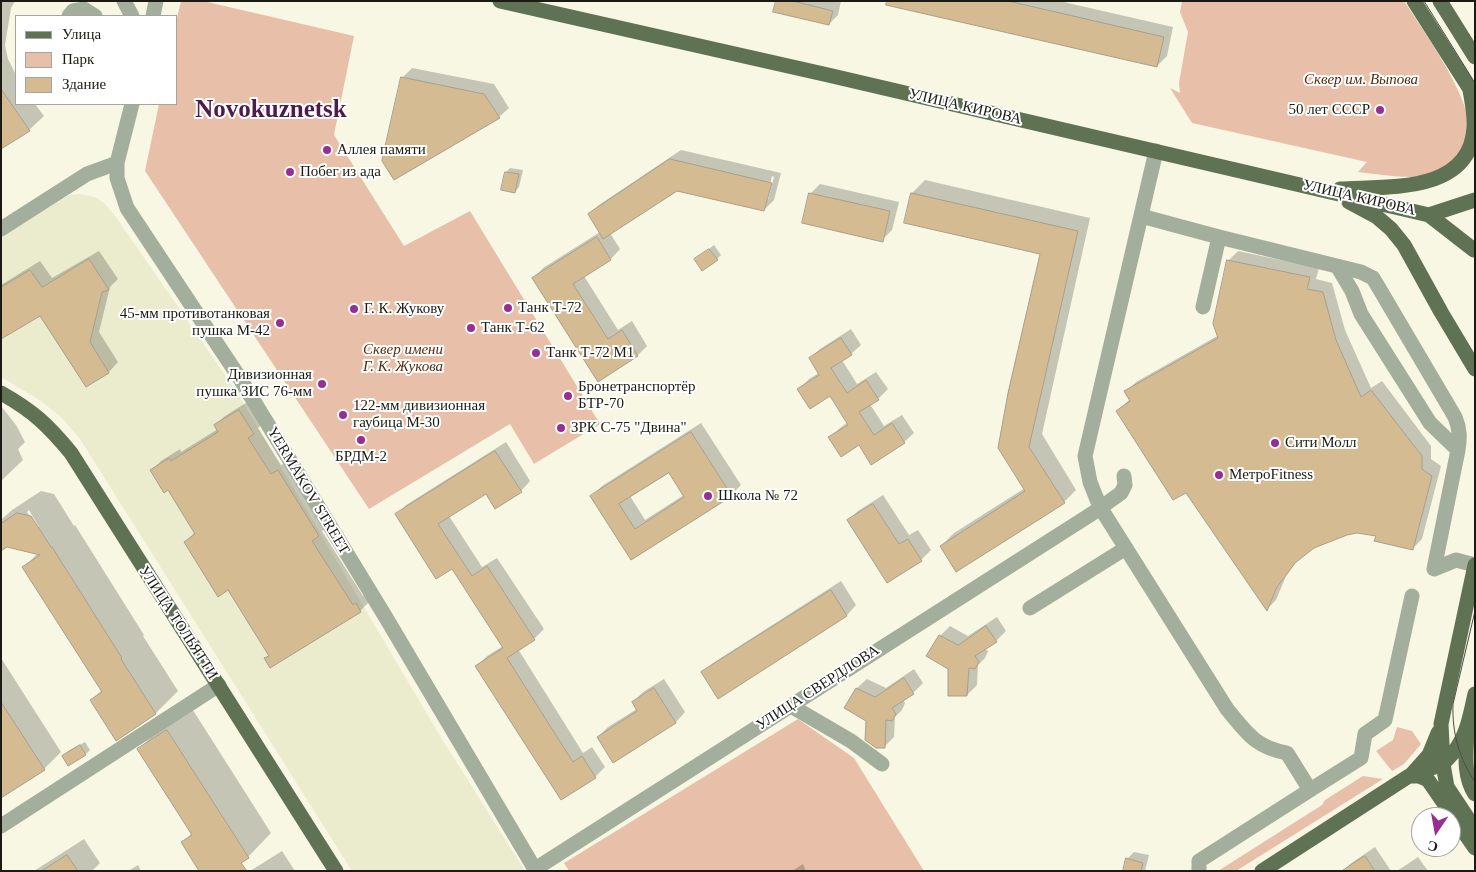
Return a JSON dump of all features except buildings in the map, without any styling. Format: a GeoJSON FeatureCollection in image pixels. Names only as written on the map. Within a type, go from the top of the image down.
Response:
{"type":"FeatureCollection","features":[{"type":"Feature","properties":{"kind":"main road","name":"УЛИЦА КИРОВА"},"geometry":{"type":"LineString","coordinates":[[500,1],[1429,215],[1474,247]]}},
{"type":"Feature","properties":{"kind":"main road"},"geometry":{"type":"LineString","coordinates":[[1323,190],[1419,184],[1436,179],[1448,174],[1458,166],[1471,145],[1474,128],[1473,94],[1414,1]]}},
{"type":"Feature","properties":{"kind":"main road"},"geometry":{"type":"LineString","coordinates":[[1440,1],[1475,57]]}},
{"type":"Feature","properties":{"kind":"main road"},"geometry":{"type":"LineString","coordinates":[[1323,190],[1364,209],[1391,229],[1404,245],[1475,369]]}},
{"type":"Feature","properties":{"kind":"main road","name":"УЛИЦА КИРОВА"},"geometry":{"type":"LineString","coordinates":[[1429,215],[1475,200]]}},
{"type":"Feature","properties":{"kind":"main road","name":"УЛИЦА ТОЛЬЯТТИ"},"geometry":{"type":"LineString","coordinates":[[1,393],[36,415],[51,429],[71,453],[336,871]]}},
{"type":"Feature","properties":{"kind":"main road"},"geometry":{"type":"LineString","coordinates":[[1409,776],[1429,755],[1441,724],[1475,565]]}},
{"type":"Feature","properties":{"kind":"main road"},"geometry":{"type":"LineString","coordinates":[[1472,789],[1466,758],[1468,725],[1475,694]]}},
{"type":"Feature","properties":{"kind":"main road"},"geometry":{"type":"LineString","coordinates":[[1441,724],[1442,764],[1448,787],[1475,828]]}},
{"type":"Feature","properties":{"kind":"main road"},"geometry":{"type":"LineString","coordinates":[[1262,871],[1409,776],[1442,764],[1458,746],[1468,725]]}},
{"type":"Feature","properties":{"kind":"main road"},"geometry":{"type":"LineString","coordinates":[[1442,764],[1472,789]]}},
{"type":"Feature","properties":{"kind":"main road"},"geometry":{"type":"LineString","coordinates":[[1409,776],[1419,776],[1428,780],[1475,848]]}},
{"type":"Feature","properties":{"kind":"street"},"geometry":{"type":"LineString","coordinates":[[124,1],[131,15]]}},
{"type":"Feature","properties":{"kind":"street"},"geometry":{"type":"LineString","coordinates":[[153,15],[156,1]]}},
{"type":"Feature","properties":{"kind":"street"},"geometry":{"type":"LineString","coordinates":[[70,15],[73,11],[84,9],[93,15]]}},
{"type":"Feature","properties":{"kind":"street","name":"YERMAKOV STREET"},"geometry":{"type":"LineString","coordinates":[[132,105],[117,162],[117,178],[127,208],[239,377],[385,616],[535,870]]}},
{"type":"Feature","properties":{"kind":"street"},"geometry":{"type":"LineString","coordinates":[[1156,151],[1085,456],[1090,482],[1100,508],[1227,709],[1250,738],[1272,750],[1287,753],[1310,790]]}},
{"type":"Feature","properties":{"kind":"street"},"geometry":{"type":"LineString","coordinates":[[1,228],[88,174],[117,162]]}},
{"type":"Feature","properties":{"kind":"street"},"geometry":{"type":"LineString","coordinates":[[1141,216],[1361,272],[1373,278],[1455,417],[1459,427],[1458,450],[1434,569],[1456,560],[1475,565]]}},
{"type":"Feature","properties":{"kind":"street"},"geometry":{"type":"LineString","coordinates":[[1203,307],[1219,237]]}},
{"type":"Feature","properties":{"kind":"street"},"geometry":{"type":"LineString","coordinates":[[1337,266],[1352,291],[1361,314],[1430,423],[1458,450]]}},
{"type":"Feature","properties":{"kind":"street","name":"УЛИЦА СВЕРДЛОВА"},"geometry":{"type":"LineString","coordinates":[[535,870],[1100,508],[1124,490],[1124,476]]}},
{"type":"Feature","properties":{"kind":"street"},"geometry":{"type":"LineString","coordinates":[[1030,608],[1126,548]]}},
{"type":"Feature","properties":{"kind":"street"},"geometry":{"type":"LineString","coordinates":[[1199,871],[1199,861],[1361,758],[1365,734],[1385,720],[1412,596]]}},
{"type":"Feature","properties":{"kind":"street"},"geometry":{"type":"LineString","coordinates":[[1,826],[219,685]]}},
{"type":"Feature","properties":{"kind":"street"},"geometry":{"type":"LineString","coordinates":[[791,706],[851,741],[882,764]]}},
{"type":"Feature","properties":{"kind":"shaded area"},"geometry":{"type":"Polygon","coordinates":[[[80,194],[95,197],[104,203],[116,217],[238,394],[440,736],[525,871],[352,871],[80,439],[60,416],[38,399],[1,377],[1,237],[69,195],[80,194]]]}},
{"type":"Feature","properties":{"kind":"green space","name":"Сквер имени Г. К. Жукова"},"geometry":{"type":"Polygon","coordinates":[[[181,1],[203,1],[354,36],[334,135],[404,246],[470,211],[600,424],[534,464],[510,424],[369,509],[145,171],[159,105],[178,105],[178,15],[181,1]]]}},
{"type":"Feature","properties":{"kind":"green space","name":"Сквер им. Выпова"},"geometry":{"type":"Polygon","coordinates":[[[1182,1],[1404,1],[1433,45],[1461,97],[1467,113],[1469,127],[1462,149],[1449,165],[1429,175],[1416,177],[1391,176],[1358,172],[1367,162],[1192,123],[1170,88],[1180,93],[1179,83],[1188,32],[1180,12],[1182,1]]]}},
{"type":"Feature","properties":{"kind":"green space"},"geometry":{"type":"Polygon","coordinates":[[[798,719],[854,758],[924,871],[569,871],[564,863],[798,719]]]}},
{"type":"Feature","properties":{"kind":"green space"},"geometry":{"type":"Polygon","coordinates":[[[1397,727],[1412,731],[1421,744],[1404,764],[1392,771],[1376,751],[1393,740],[1397,727]]]}},
{"type":"Feature","properties":{"kind":"green space"},"geometry":{"type":"Polygon","coordinates":[[[1363,776],[1383,779],[1236,871],[1218,871],[1322,805],[1325,800],[1363,776]]]}},
{"type":"Feature","properties":{"kind":"tram line"},"geometry":{"type":"LineString","coordinates":[[1424,1],[1475,83]]}},
{"type":"Feature","properties":{"kind":"tram line"},"geometry":{"type":"LineString","coordinates":[[1475,611],[1453,704],[1455,735],[1465,764],[1475,782]]}},
{"type":"Feature","properties":{"kind":"place","name":"50 лет СССР"},"geometry":{"type":"Point","coordinates":[1380,110]}},
{"type":"Feature","properties":{"kind":"place","name":"Аллея памяти"},"geometry":{"type":"Point","coordinates":[327,150]}},
{"type":"Feature","properties":{"kind":"place","name":"Побег из ада"},"geometry":{"type":"Point","coordinates":[290,172]}},
{"type":"Feature","properties":{"kind":"place","name":"Танк Т-72"},"geometry":{"type":"Point","coordinates":[508,308]}},
{"type":"Feature","properties":{"kind":"place","name":"Г. К. Жукову"},"geometry":{"type":"Point","coordinates":[354,309]}},
{"type":"Feature","properties":{"kind":"place","name":"45-мм противотанковая пушка М-42"},"geometry":{"type":"Point","coordinates":[280,323]}},
{"type":"Feature","properties":{"kind":"place","name":"Танк Т-62"},"geometry":{"type":"Point","coordinates":[471,328]}},
{"type":"Feature","properties":{"kind":"place","name":"Танк Т-72 М1"},"geometry":{"type":"Point","coordinates":[536,353]}},
{"type":"Feature","properties":{"kind":"place","name":"Дивизионная пушка ЗИС 76-мм"},"geometry":{"type":"Point","coordinates":[322,384]}},
{"type":"Feature","properties":{"kind":"place","name":"Бронетранспортёр БТР-70"},"geometry":{"type":"Point","coordinates":[568,396]}},
{"type":"Feature","properties":{"kind":"place","name":"122-мм дивизионная гаубица М-30"},"geometry":{"type":"Point","coordinates":[343,415]}},
{"type":"Feature","properties":{"kind":"place","name":"ЗРК С-75 \"Двина\""},"geometry":{"type":"Point","coordinates":[561,428]}},
{"type":"Feature","properties":{"kind":"place","name":"БРДМ-2"},"geometry":{"type":"Point","coordinates":[361,440]}},
{"type":"Feature","properties":{"kind":"place","name":"Сити Молл"},"geometry":{"type":"Point","coordinates":[1275,443]}},
{"type":"Feature","properties":{"kind":"place","name":"МетроFitness"},"geometry":{"type":"Point","coordinates":[1219,475]}},
{"type":"Feature","properties":{"kind":"place","name":"Школа № 72"},"geometry":{"type":"Point","coordinates":[708,496]}},
{"type":"Feature","properties":{"kind":"district","name":"Novokuznetsk"},"geometry":{"type":"Point","coordinates":[271,111]}}]}
